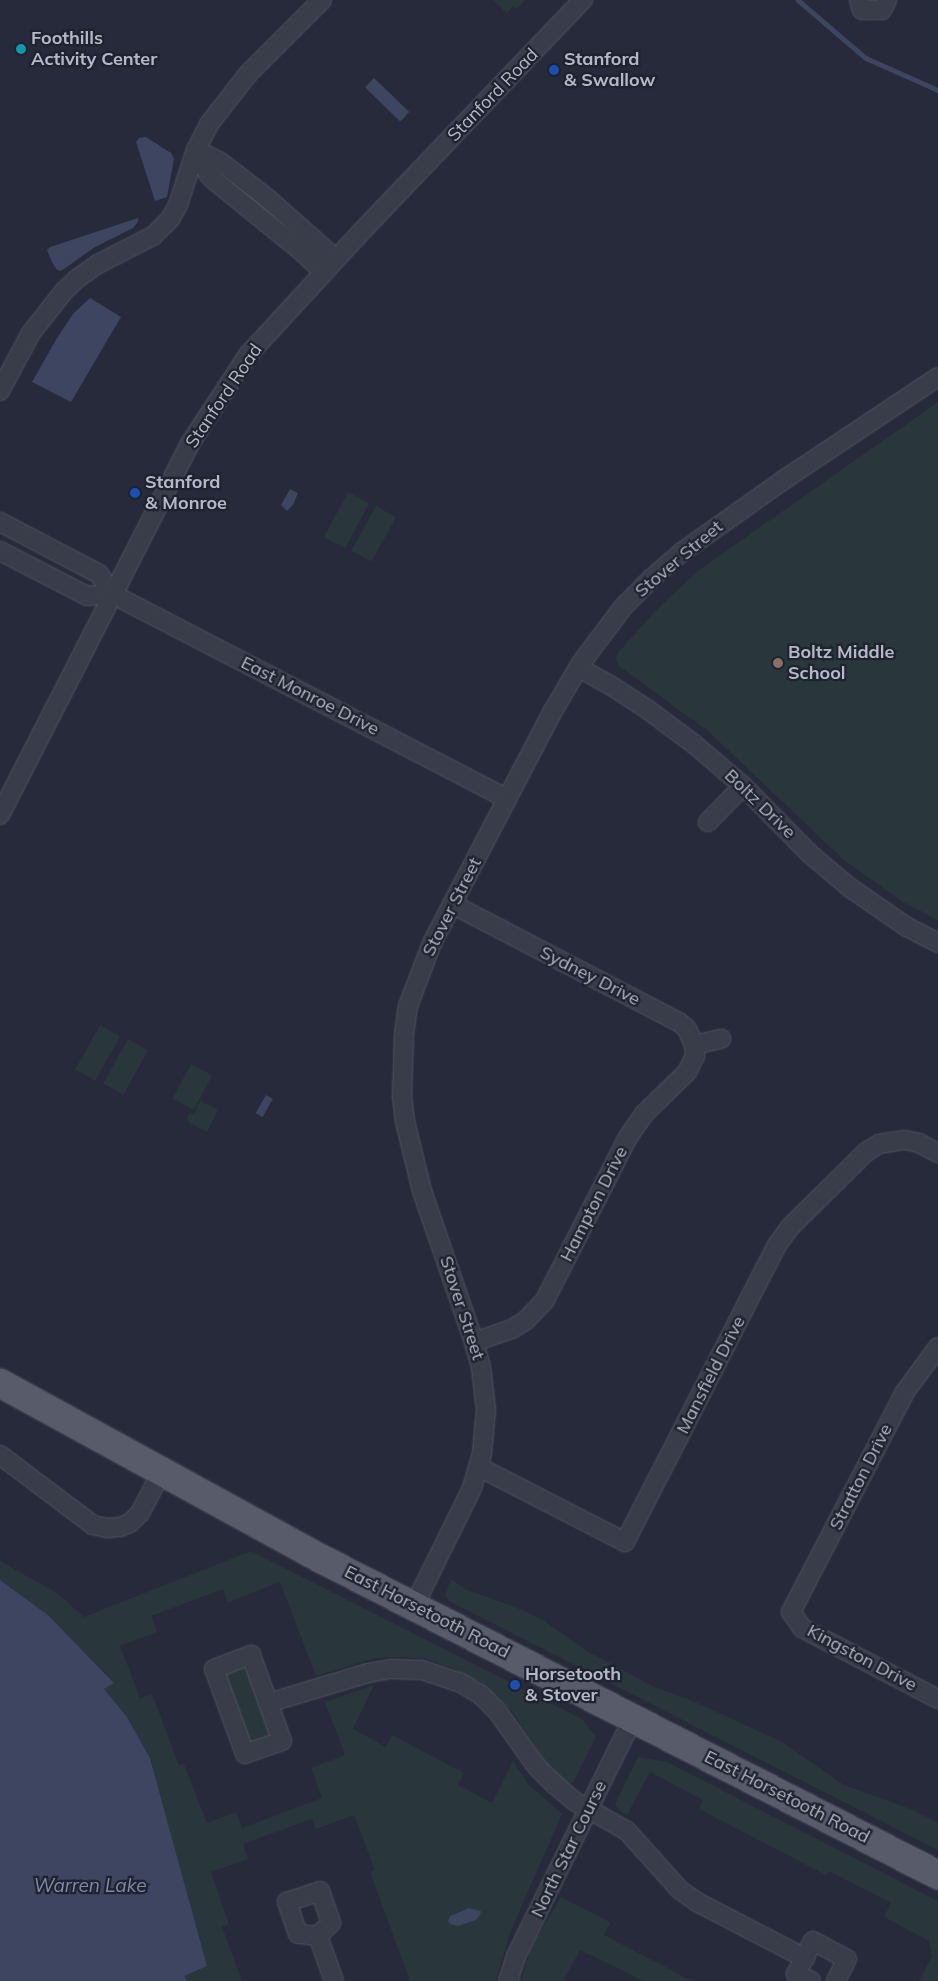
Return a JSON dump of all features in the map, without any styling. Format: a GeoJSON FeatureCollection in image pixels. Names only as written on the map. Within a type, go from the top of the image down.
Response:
{"type":"FeatureCollection","features":[{"type":"Feature","properties":{"kind":"main road","name":"East Horsetooth Road"},"geometry":{"type":"LineString","coordinates":[[0,1383],[310,1553],[938,1875]]}},
{"type":"Feature","properties":{"kind":"street"},"geometry":{"type":"LineString","coordinates":[[0,391],[31,333],[64,291],[98,264],[153,236],[170,219],[178,205],[196,150],[209,124],[255,67],[322,0]]}},
{"type":"Feature","properties":{"kind":"street","name":"Stanford Road"},"geometry":{"type":"LineString","coordinates":[[0,815],[189,445],[248,355],[336,259],[583,0]]}},
{"type":"Feature","properties":{"kind":"street"},"geometry":{"type":"LineString","coordinates":[[859,0],[862,10],[882,10],[887,0]]}},
{"type":"Feature","properties":{"kind":"street"},"geometry":{"type":"LineString","coordinates":[[196,150],[219,161],[336,259]]}},
{"type":"Feature","properties":{"kind":"street"},"geometry":{"type":"LineString","coordinates":[[196,150],[213,179],[324,272]]}},
{"type":"Feature","properties":{"kind":"street","name":"Stover Street"},"geometry":{"type":"LineString","coordinates":[[414,1606],[464,1505],[479,1466],[486,1428],[481,1366],[422,1191],[405,1121],[402,1097],[404,1034],[408,1006],[428,951],[553,711],[579,668],[624,606],[682,552],[788,477],[938,377]]}},
{"type":"Feature","properties":{"kind":"street","name":"East Monroe Drive"},"geometry":{"type":"LineString","coordinates":[[0,522],[99,574],[112,594],[507,799]]}},
{"type":"Feature","properties":{"kind":"street"},"geometry":{"type":"LineString","coordinates":[[0,551],[87,596],[112,594]]}},
{"type":"Feature","properties":{"kind":"street","name":"Boltz Drive"},"geometry":{"type":"LineString","coordinates":[[579,668],[647,709],[694,744],[743,786],[810,854],[849,887],[907,927],[938,943]]}},
{"type":"Feature","properties":{"kind":"street"},"geometry":{"type":"LineString","coordinates":[[708,822],[743,786]]}},
{"type":"Feature","properties":{"kind":"street","name":"Sydney Drive"},"geometry":{"type":"LineString","coordinates":[[452,904],[679,1022],[687,1029],[694,1045]]}},
{"type":"Feature","properties":{"kind":"street"},"geometry":{"type":"LineString","coordinates":[[694,1045],[721,1039]]}},
{"type":"Feature","properties":{"kind":"street","name":"Hampton Drive"},"geometry":{"type":"LineString","coordinates":[[474,1342],[512,1329],[526,1322],[545,1300],[628,1138],[644,1114],[688,1072],[694,1056],[694,1045]]}},
{"type":"Feature","properties":{"kind":"street","name":"Mansfield Drive"},"geometry":{"type":"LineString","coordinates":[[479,1466],[625,1542],[777,1245],[790,1227],[866,1152],[879,1144],[905,1140],[919,1143],[938,1152]]}},
{"type":"Feature","properties":{"kind":"street","name":"Stratton Drive"},"geometry":{"type":"LineString","coordinates":[[792,1612],[905,1392],[938,1347]]}},
{"type":"Feature","properties":{"kind":"street"},"geometry":{"type":"LineString","coordinates":[[0,1455],[94,1525],[107,1528],[130,1523],[140,1514],[162,1472]]}},
{"type":"Feature","properties":{"kind":"street","name":"Kingston Drive"},"geometry":{"type":"LineString","coordinates":[[792,1612],[802,1628],[938,1699]]}},
{"type":"Feature","properties":{"kind":"street"},"geometry":{"type":"LineString","coordinates":[[251,1655],[268,1703],[282,1741],[245,1754],[214,1668],[251,1655]]}},
{"type":"Feature","properties":{"kind":"street"},"geometry":{"type":"LineString","coordinates":[[268,1703],[368,1673],[390,1669],[422,1670],[444,1676],[481,1695],[498,1711],[537,1767],[554,1784],[589,1809],[627,1831],[665,1876],[697,1902],[805,1958]]}},
{"type":"Feature","properties":{"kind":"street","name":"North Star Course"},"geometry":{"type":"LineString","coordinates":[[508,1981],[517,1954],[633,1718]]}},
{"type":"Feature","properties":{"kind":"street"},"geometry":{"type":"LineString","coordinates":[[318,1936],[334,1981]]}},
{"type":"Feature","properties":{"kind":"street"},"geometry":{"type":"LineString","coordinates":[[811,1981],[796,1974],[813,1942],[847,1959],[836,1981]]}},
{"type":"Feature","properties":{"kind":"shaded area"},"geometry":{"type":"Polygon","coordinates":[[[493,0],[525,0],[517,9],[513,6],[507,13],[493,0]]]}},
{"type":"Feature","properties":{"kind":"shaded area","name":"Boltz Middle School"},"geometry":{"type":"Polygon","coordinates":[[[938,402],[938,920],[903,902],[844,860],[708,731],[619,666],[616,659],[617,654],[656,610],[699,570],[938,402]]]}},
{"type":"Feature","properties":{"kind":"shaded area"},"geometry":{"type":"Polygon","coordinates":[[[348,492],[369,503],[345,548],[324,537],[348,492]]]}},
{"type":"Feature","properties":{"kind":"shaded area"},"geometry":{"type":"Polygon","coordinates":[[[376,506],[396,517],[371,562],[351,551],[376,506]]]}},
{"type":"Feature","properties":{"kind":"shaded area"},"geometry":{"type":"Polygon","coordinates":[[[100,1025],[120,1036],[95,1081],[75,1070],[100,1025]]]}},
{"type":"Feature","properties":{"kind":"shaded area"},"geometry":{"type":"Polygon","coordinates":[[[128,1039],[148,1050],[123,1095],[103,1084],[128,1039]]]}},
{"type":"Feature","properties":{"kind":"shaded area"},"geometry":{"type":"Polygon","coordinates":[[[191,1064],[212,1075],[194,1110],[173,1098],[191,1064]]]}},
{"type":"Feature","properties":{"kind":"shaded area"},"geometry":{"type":"Polygon","coordinates":[[[200,1101],[218,1110],[207,1132],[189,1123],[187,1119],[189,1114],[194,1113],[200,1101]]]}},
{"type":"Feature","properties":{"kind":"shaded area"},"geometry":{"type":"Polygon","coordinates":[[[251,1551],[582,1719],[596,1737],[573,1783],[567,1784],[549,1768],[512,1711],[480,1682],[452,1668],[426,1659],[402,1657],[375,1658],[316,1676],[280,1582],[228,1602],[223,1589],[151,1616],[157,1632],[120,1646],[140,1698],[152,1694],[179,1765],[184,1764],[207,1823],[236,1812],[242,1828],[322,1798],[311,1768],[345,1755],[325,1702],[374,1685],[353,1729],[386,1747],[392,1735],[464,1773],[458,1785],[492,1803],[513,1761],[528,1784],[562,1814],[509,1935],[496,1981],[410,1981],[370,1872],[375,1870],[354,1815],[316,1829],[312,1819],[243,1844],[248,1859],[211,1872],[229,1924],[222,1927],[242,1981],[187,1981],[183,1976],[207,1966],[150,1758],[127,1717],[103,1688],[114,1682],[48,1615],[0,1580],[0,1561],[57,1593],[84,1617],[251,1551]]]}},
{"type":"Feature","properties":{"kind":"shaded area"},"geometry":{"type":"Polygon","coordinates":[[[451,1579],[467,1590],[515,1607],[543,1620],[587,1651],[652,1686],[693,1701],[782,1742],[844,1785],[911,1809],[935,1821],[938,1823],[938,1850],[449,1601],[445,1596],[451,1579]]]}},
{"type":"Feature","properties":{"kind":"shaded area"},"geometry":{"type":"Polygon","coordinates":[[[242,1667],[246,1668],[271,1733],[253,1743],[249,1742],[224,1675],[242,1667]]]}},
{"type":"Feature","properties":{"kind":"shaded area"},"geometry":{"type":"Polygon","coordinates":[[[638,1757],[667,1762],[938,1901],[938,1981],[919,1981],[932,1956],[929,1941],[884,1917],[891,1903],[829,1871],[826,1875],[699,1809],[703,1800],[650,1772],[627,1815],[619,1810],[615,1804],[638,1757]]]}},
{"type":"Feature","properties":{"kind":"shaded area"},"geometry":{"type":"Polygon","coordinates":[[[561,1897],[610,1922],[604,1935],[692,1981],[644,1981],[580,1950],[563,1981],[521,1981],[532,1945],[561,1897]]]}},
{"type":"Feature","properties":{"kind":"water"},"geometry":{"type":"Polygon","coordinates":[[[374,78],[409,112],[400,121],[365,87],[374,78]]]}},
{"type":"Feature","properties":{"kind":"water"},"geometry":{"type":"Polygon","coordinates":[[[146,137],[171,153],[174,159],[167,197],[155,201],[136,142],[139,138],[146,137]]]}},
{"type":"Feature","properties":{"kind":"water"},"geometry":{"type":"Polygon","coordinates":[[[138,218],[138,222],[133,228],[95,247],[61,271],[57,270],[52,262],[47,250],[50,247],[138,218]]]}},
{"type":"Feature","properties":{"kind":"water"},"geometry":{"type":"Polygon","coordinates":[[[90,298],[121,317],[71,402],[32,382],[73,314],[90,298]]]}},
{"type":"Feature","properties":{"kind":"water"},"geometry":{"type":"Polygon","coordinates":[[[290,489],[298,493],[293,505],[287,511],[281,505],[290,489]]]}},
{"type":"Feature","properties":{"kind":"water"},"geometry":{"type":"Polygon","coordinates":[[[266,1095],[273,1099],[262,1117],[255,1113],[266,1095]]]}},
{"type":"Feature","properties":{"kind":"water","name":"Warren Lake"},"geometry":{"type":"Polygon","coordinates":[[[0,1580],[48,1615],[114,1683],[104,1689],[127,1717],[150,1758],[207,1966],[184,1976],[187,1981],[0,1981],[0,1580]]]}},
{"type":"Feature","properties":{"kind":"water"},"geometry":{"type":"Polygon","coordinates":[[[469,1908],[481,1911],[476,1920],[458,1926],[450,1924],[448,1921],[450,1916],[469,1908]]]}},
{"type":"Feature","properties":{"kind":"waterway"},"geometry":{"type":"LineString","coordinates":[[798,0],[866,58],[938,90]]}},
{"type":"Feature","properties":{"kind":"place","name":"Foothills Activity Center"},"geometry":{"type":"Point","coordinates":[21,49]}},
{"type":"Feature","properties":{"kind":"place","name":"Stanford & Swallow"},"geometry":{"type":"Point","coordinates":[554,70]}},
{"type":"Feature","properties":{"kind":"place","name":"Stanford & Monroe"},"geometry":{"type":"Point","coordinates":[135,493]}},
{"type":"Feature","properties":{"kind":"place","name":"Boltz Middle School"},"geometry":{"type":"Point","coordinates":[778,663]}},
{"type":"Feature","properties":{"kind":"place","name":"Horsetooth & Stover"},"geometry":{"type":"Point","coordinates":[515,1685]}}]}
